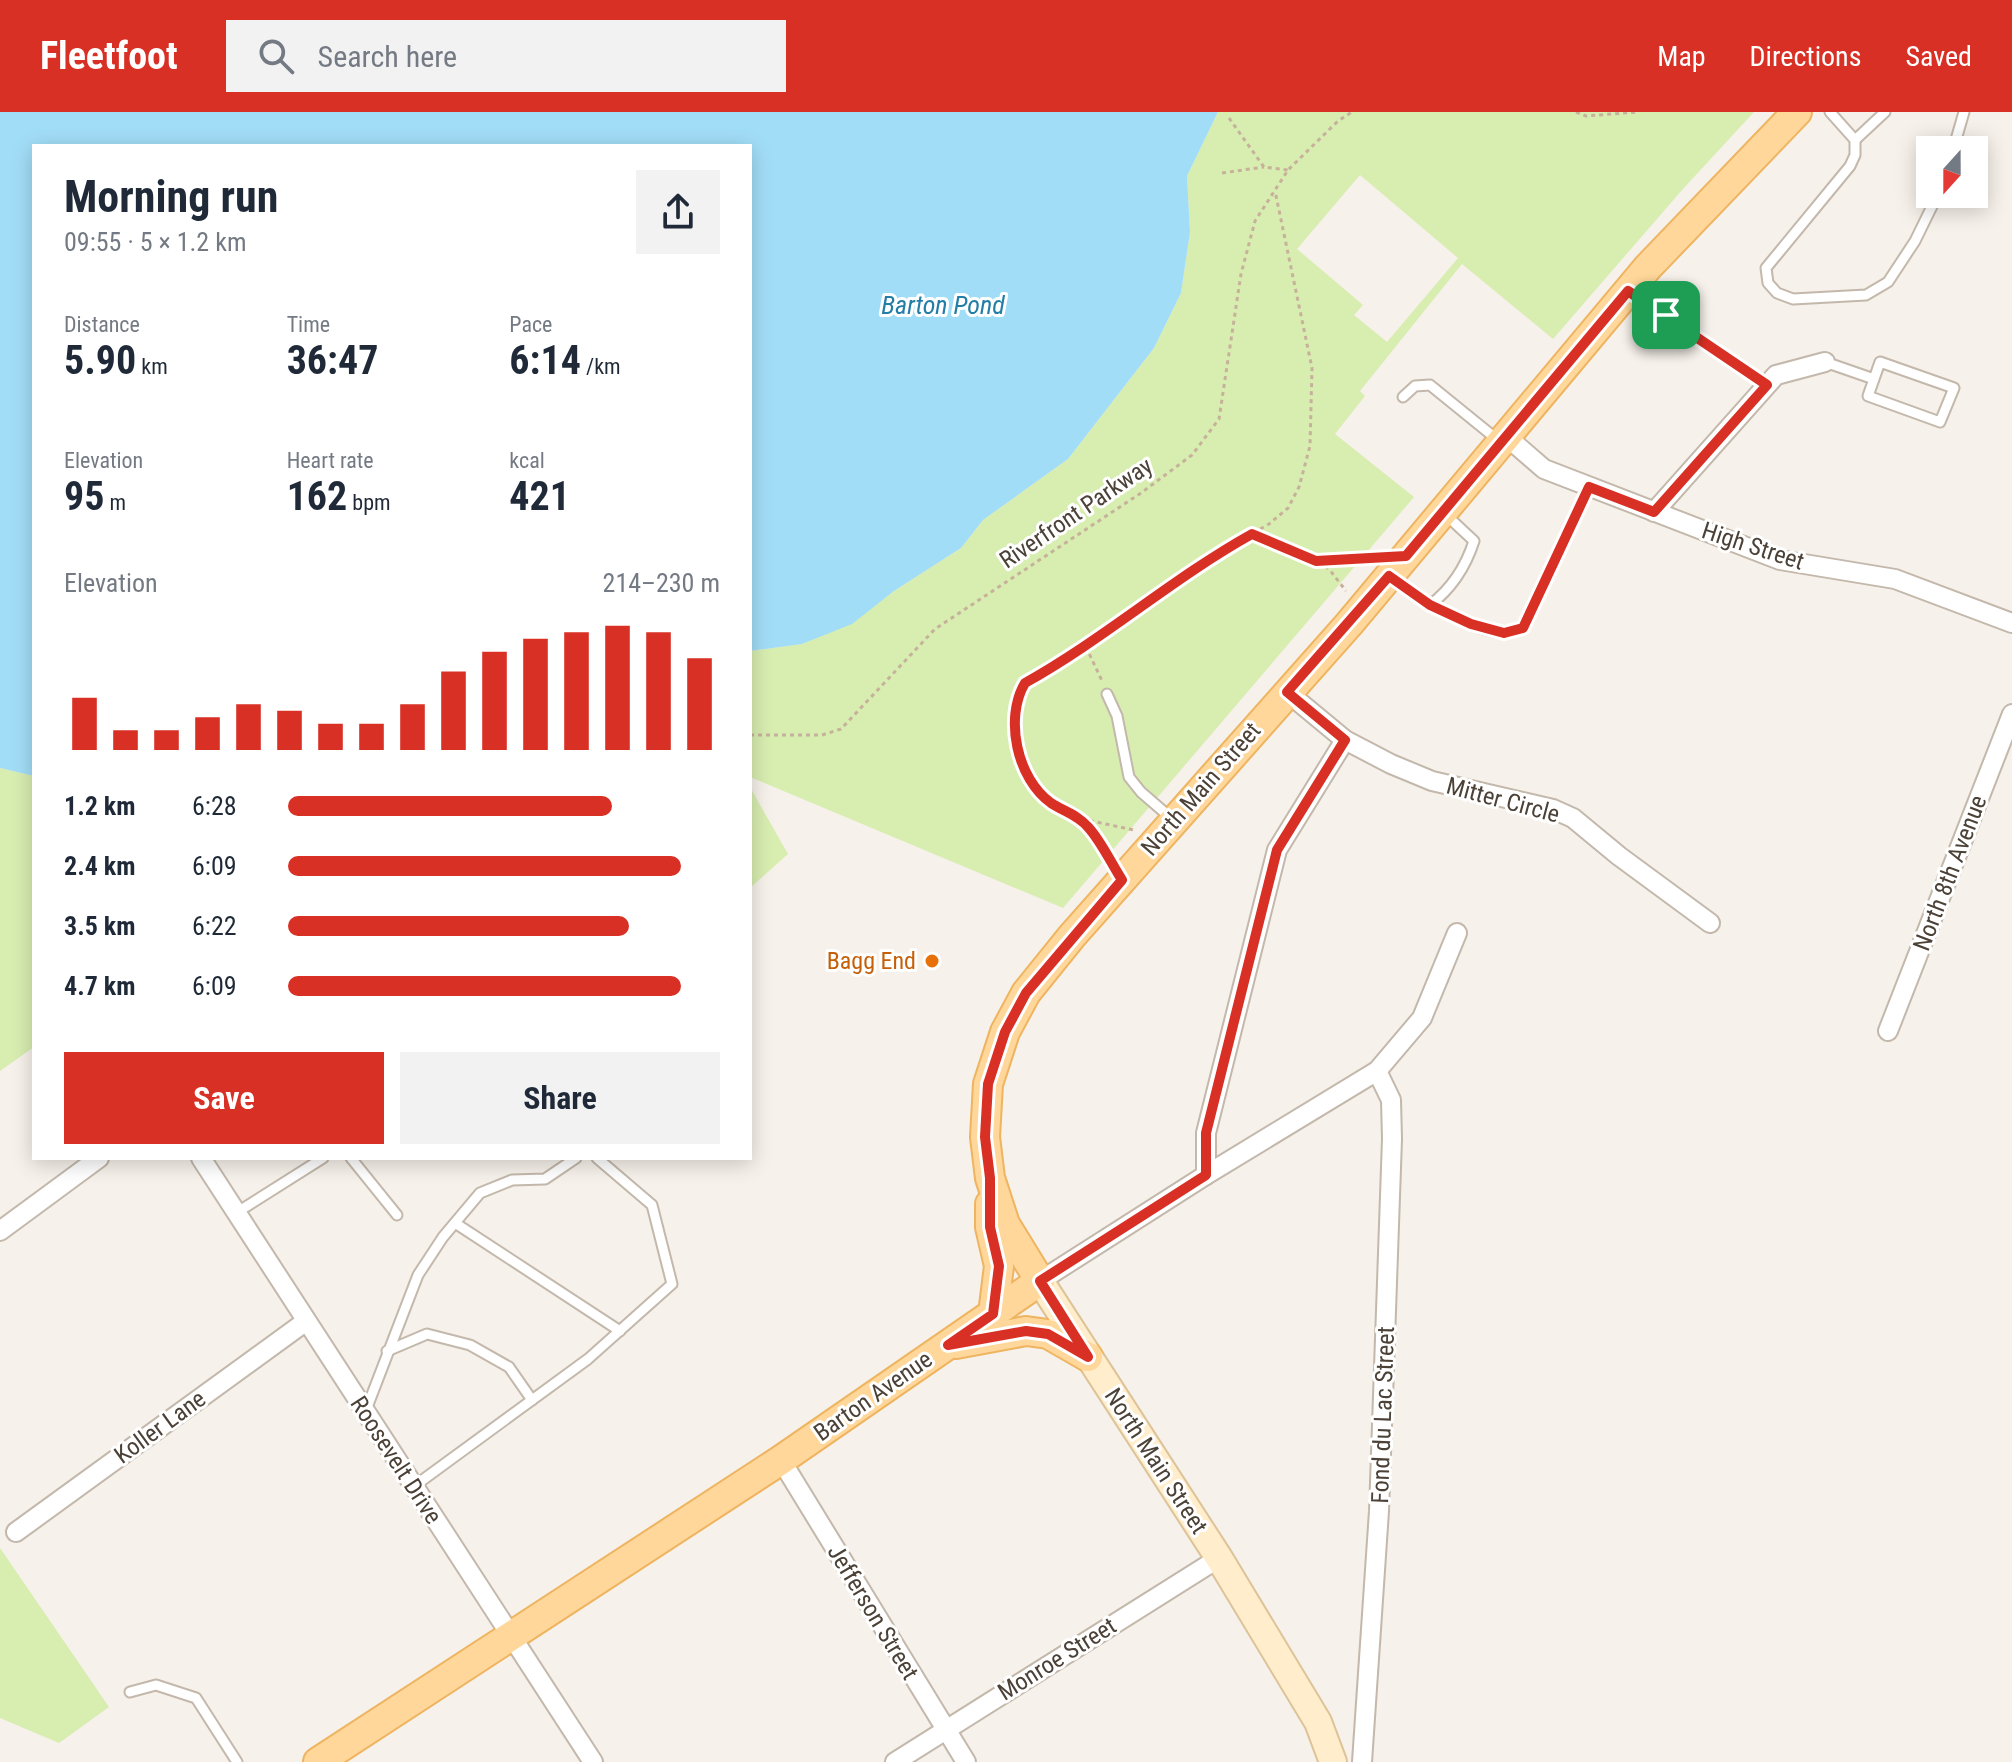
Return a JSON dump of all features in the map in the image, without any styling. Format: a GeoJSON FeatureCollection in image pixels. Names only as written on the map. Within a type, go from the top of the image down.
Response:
{"type":"FeatureCollection","features":[{"type":"Feature","properties":{"kind":"main road","name":"North Main Street"},"geometry":{"type":"LineString","coordinates":[[1333,1762],[1318,1722],[1219,1558],[1005,1224],[990,1178],[985,1137],[988,1084],[1005,1032],[1026,993],[1166,829],[1361,610],[1628,291],[1797,112]]}},
{"type":"Feature","properties":{"kind":"main road"},"geometry":{"type":"LineString","coordinates":[[990,1178],[990,1227],[999,1266],[993,1314]]}},
{"type":"Feature","properties":{"kind":"main road","name":"Barton Avenue"},"geometry":{"type":"LineString","coordinates":[[332,1758],[781,1460],[1040,1281]]}},
{"type":"Feature","properties":{"kind":"main road"},"geometry":{"type":"LineString","coordinates":[[948,1345],[1026,1331],[1048,1334],[1088,1357]]}},
{"type":"Feature","properties":{"kind":"street"},"geometry":{"type":"LineString","coordinates":[[1654,512],[1776,375],[1825,362]]}},
{"type":"Feature","properties":{"kind":"street","name":"High Street"},"geometry":{"type":"LineString","coordinates":[[1504,440],[1544,469],[1780,560],[1895,579],[2012,623]]}},
{"type":"Feature","properties":{"kind":"street","name":"Mitter Circle"},"geometry":{"type":"LineString","coordinates":[[1287,692],[1345,740],[1432,781],[1553,809],[1573,818],[1710,923]]}},
{"type":"Feature","properties":{"kind":"street","name":"North 8th Avenue"},"geometry":{"type":"LineString","coordinates":[[1888,1031],[2012,714]]}},
{"type":"Feature","properties":{"kind":"street"},"geometry":{"type":"LineString","coordinates":[[1206,1175],[1206,1133],[1277,850],[1345,740]]}},
{"type":"Feature","properties":{"kind":"street","name":"Barton Avenue"},"geometry":{"type":"LineString","coordinates":[[1040,1281],[1377,1071],[1422,1018],[1457,933]]}},
{"type":"Feature","properties":{"kind":"street","name":"Fond du Lac Street"},"geometry":{"type":"LineString","coordinates":[[1362,1762],[1379,1511],[1392,1139],[1391,1100],[1377,1071]]}},
{"type":"Feature","properties":{"kind":"street"},"geometry":{"type":"LineString","coordinates":[[0,1231],[96,1160]]}},
{"type":"Feature","properties":{"kind":"street","name":"Roosevelt Drive"},"geometry":{"type":"LineString","coordinates":[[202,1160],[593,1762]]}},
{"type":"Feature","properties":{"kind":"street","name":"Koller Lane"},"geometry":{"type":"LineString","coordinates":[[16,1532],[305,1322]]}},
{"type":"Feature","properties":{"kind":"street","name":"Jefferson Street"},"geometry":{"type":"LineString","coordinates":[[781,1460],[966,1762]]}},
{"type":"Feature","properties":{"kind":"street","name":"Monroe Street"},"geometry":{"type":"LineString","coordinates":[[895,1762],[1219,1558]]}},
{"type":"Feature","properties":{"kind":"lane"},"geometry":{"type":"LineString","coordinates":[[1830,112],[1855,140],[1855,155],[1850,166],[1766,268],[1768,283],[1777,293],[1793,299],[1866,295],[1888,282],[1915,241],[1931,208]]}},
{"type":"Feature","properties":{"kind":"lane"},"geometry":{"type":"LineString","coordinates":[[1855,140],[1885,112]]}},
{"type":"Feature","properties":{"kind":"lane"},"geometry":{"type":"LineString","coordinates":[[1957,136],[1964,112]]}},
{"type":"Feature","properties":{"kind":"lane"},"geometry":{"type":"LineString","coordinates":[[1628,291],[1767,385]]}},
{"type":"Feature","properties":{"kind":"lane"},"geometry":{"type":"LineString","coordinates":[[1825,362],[1874,379]]}},
{"type":"Feature","properties":{"kind":"lane"},"geometry":{"type":"LineString","coordinates":[[1880,362],[1954,388],[1940,422],[1868,396],[1874,379],[1880,362]]}},
{"type":"Feature","properties":{"kind":"lane"},"geometry":{"type":"LineString","coordinates":[[1403,397],[1415,386],[1430,385],[1504,440]]}},
{"type":"Feature","properties":{"kind":"lane"},"geometry":{"type":"LineString","coordinates":[[1397,566],[1430,605],[1471,624],[1504,633],[1523,628],[1589,487]]}},
{"type":"Feature","properties":{"kind":"lane"},"geometry":{"type":"LineString","coordinates":[[1430,605],[1444,594],[1468,558],[1474,541],[1443,512]]}},
{"type":"Feature","properties":{"kind":"lane"},"geometry":{"type":"LineString","coordinates":[[1107,694],[1117,716],[1129,777],[1166,829]]}},
{"type":"Feature","properties":{"kind":"lane"},"geometry":{"type":"LineString","coordinates":[[236,1213],[320,1160]]}},
{"type":"Feature","properties":{"kind":"lane"},"geometry":{"type":"LineString","coordinates":[[353,1160],[397,1215]]}},
{"type":"Feature","properties":{"kind":"lane"},"geometry":{"type":"LineString","coordinates":[[365,1413],[418,1275],[455,1223],[480,1193],[512,1180],[545,1179],[573,1160]]}},
{"type":"Feature","properties":{"kind":"lane"},"geometry":{"type":"LineString","coordinates":[[413,1487],[588,1359],[672,1284],[652,1205],[599,1160]]}},
{"type":"Feature","properties":{"kind":"lane"},"geometry":{"type":"LineString","coordinates":[[455,1223],[620,1331]]}},
{"type":"Feature","properties":{"kind":"lane"},"geometry":{"type":"LineString","coordinates":[[387,1351],[427,1334],[470,1345],[509,1367],[532,1400]]}},
{"type":"Feature","properties":{"kind":"lane"},"geometry":{"type":"LineString","coordinates":[[130,1692],[156,1685],[196,1698],[237,1762]]}},
{"type":"Feature","properties":{"kind":"path","name":"Riverfront Parkway"},"geometry":{"type":"LineString","coordinates":[[752,735],[822,735],[841,729],[935,629],[1141,493],[1192,455],[1219,419],[1241,274],[1255,221],[1288,170],[1338,121],[1352,112]]}},
{"type":"Feature","properties":{"kind":"path"},"geometry":{"type":"LineString","coordinates":[[1576,112],[1586,116],[1637,112]]}},
{"type":"Feature","properties":{"kind":"path"},"geometry":{"type":"LineString","coordinates":[[1229,118],[1264,167]]}},
{"type":"Feature","properties":{"kind":"path"},"geometry":{"type":"LineString","coordinates":[[1222,173],[1264,167],[1288,170]]}},
{"type":"Feature","properties":{"kind":"path"},"geometry":{"type":"LineString","coordinates":[[1122,880],[1089,827],[1049,802],[1032,782],[1023,766],[1015,721],[1017,696],[1025,683],[1269,524],[1288,508],[1299,487],[1310,446],[1312,368],[1275,191]]}},
{"type":"Feature","properties":{"kind":"path"},"geometry":{"type":"LineString","coordinates":[[1252,534],[1329,569],[1361,610]]}},
{"type":"Feature","properties":{"kind":"path"},"geometry":{"type":"LineString","coordinates":[[1316,561],[1397,566]]}},
{"type":"Feature","properties":{"kind":"path"},"geometry":{"type":"LineString","coordinates":[[1086,646],[1107,694]]}},
{"type":"Feature","properties":{"kind":"path"},"geometry":{"type":"LineString","coordinates":[[1079,819],[1166,829]]}},
{"type":"Feature","properties":{"kind":"green space"},"geometry":{"type":"Polygon","coordinates":[[[1218,112],[1754,112],[1553,339],[1462,264],[1360,391],[1365,396],[1335,434],[1414,497],[1063,908],[752,778],[752,651],[802,644],[852,623],[894,591],[961,548],[983,520],[1068,459],[1154,348],[1181,293],[1190,232],[1187,176],[1218,112]],[[1360,175],[1297,249],[1363,305],[1354,315],[1387,342],[1458,258],[1360,175]]]}},
{"type":"Feature","properties":{"kind":"green space"},"geometry":{"type":"Polygon","coordinates":[[[0,768],[32,776],[32,1048],[0,1071],[0,768]]]}},
{"type":"Feature","properties":{"kind":"green space"},"geometry":{"type":"Polygon","coordinates":[[[752,791],[788,854],[752,886],[752,791]]]}},
{"type":"Feature","properties":{"kind":"green space"},"geometry":{"type":"Polygon","coordinates":[[[0,1548],[109,1707],[59,1743],[0,1718],[0,1548]]]}},
{"type":"Feature","properties":{"kind":"water","name":"Barton Pond"},"geometry":{"type":"Polygon","coordinates":[[[0,112],[1218,112],[1187,176],[1190,232],[1181,293],[1154,348],[1068,459],[983,520],[961,548],[894,591],[852,624],[802,644],[752,651],[752,144],[32,144],[32,776],[0,768],[0,112]]]}},
{"type":"Feature","properties":{"kind":"place","name":"Bagg End"},"geometry":{"type":"Point","coordinates":[932,961]}},
{"type":"Feature","properties":{"kind":"route"},"geometry":{"type":"LineString","coordinates":[[1628,291],[1666,315],[1767,385],[1654,512],[1589,487],[1523,628],[1504,633],[1471,624],[1430,605],[1389,576],[1287,692],[1345,740],[1277,850],[1206,1133],[1206,1175],[1040,1281],[1088,1357],[1048,1334],[1026,1331],[948,1345],[993,1314],[999,1266],[990,1227],[990,1178],[985,1137],[988,1084],[1005,1032],[1026,993],[1122,880],[1089,827],[1049,802],[1023,766],[1015,721],[1017,696],[1025,683],[1120,624],[1252,534],[1316,561],[1406,556],[1628,291]]}}]}
